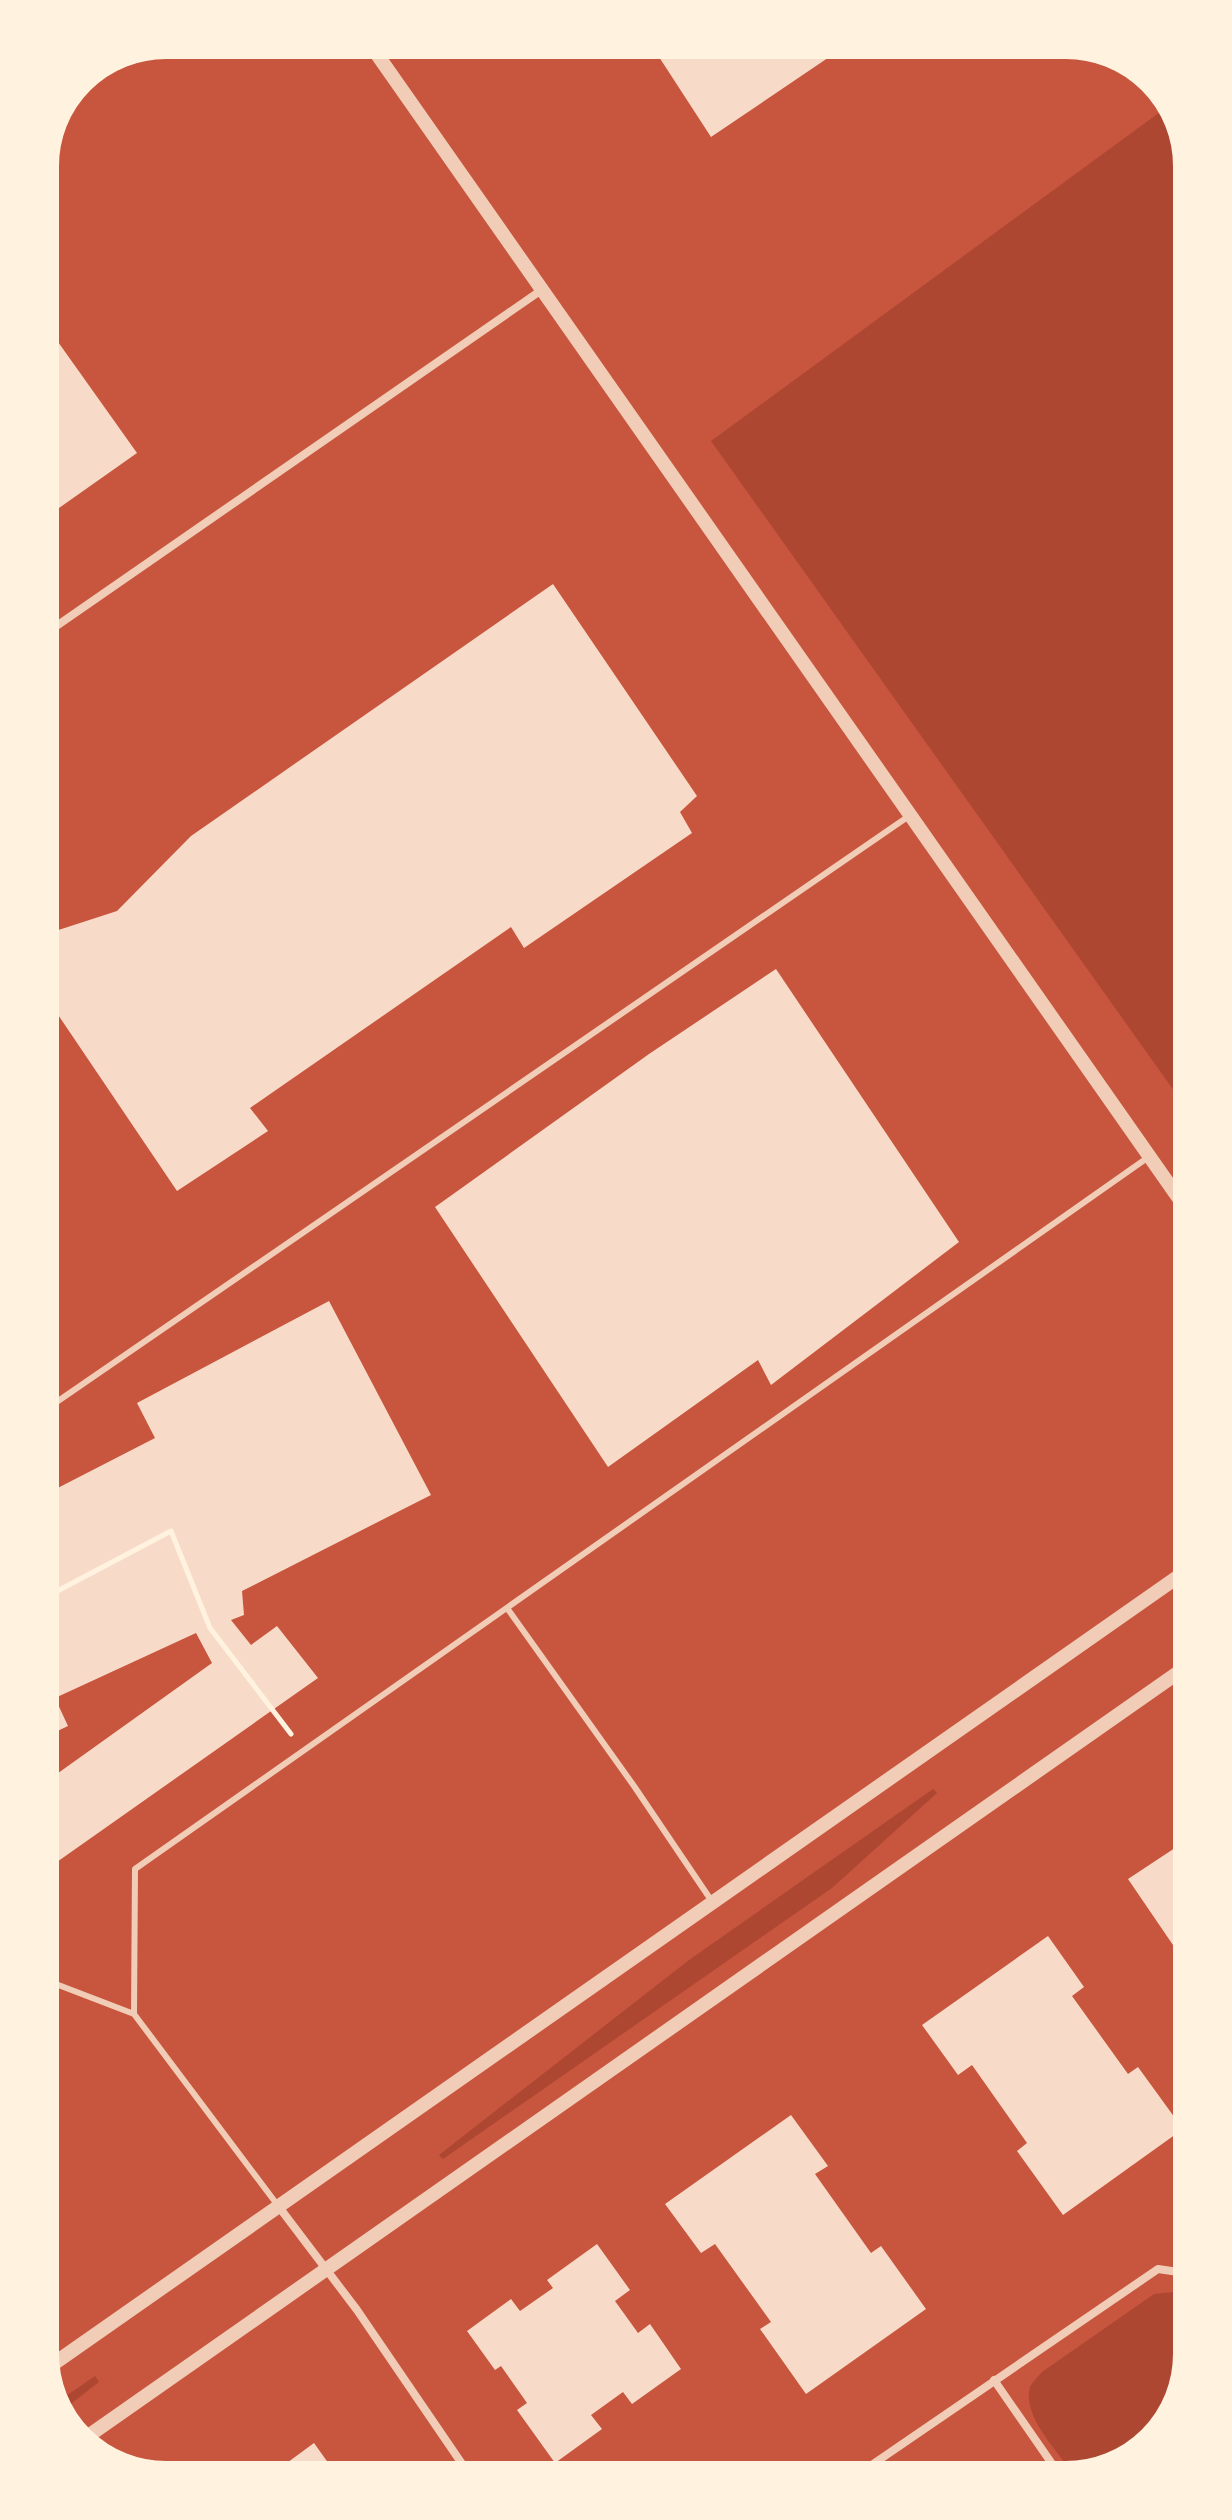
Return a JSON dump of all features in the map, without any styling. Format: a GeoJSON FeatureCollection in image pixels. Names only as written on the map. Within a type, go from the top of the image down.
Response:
{"type":"FeatureCollection","features":[{"type":"Feature","properties":{"kind":"street"},"geometry":{"type":"LineString","coordinates":[[377,54],[1178,1197]]}},
{"type":"Feature","properties":{"kind":"street"},"geometry":{"type":"LineString","coordinates":[[54,628],[543,289]]}},
{"type":"Feature","properties":{"kind":"street"},"geometry":{"type":"LineString","coordinates":[[55,2363],[1178,1577]]}},
{"type":"Feature","properties":{"kind":"street"},"geometry":{"type":"LineString","coordinates":[[89,2435],[1178,1673]]}},
{"type":"Feature","properties":{"kind":"street"},"geometry":{"type":"LineString","coordinates":[[279,2207],[463,2466]]}},
{"type":"Feature","properties":{"kind":"street"},"geometry":{"type":"LineString","coordinates":[[870,2466],[1158,2269],[1178,2272]]}},
{"type":"Feature","properties":{"kind":"street"},"geometry":{"type":"LineString","coordinates":[[994,2380],[1054,2466]]}},
{"type":"Feature","properties":{"kind":"lane"},"geometry":{"type":"LineString","coordinates":[[54,1404],[909,816]]}},
{"type":"Feature","properties":{"kind":"lane"},"geometry":{"type":"LineString","coordinates":[[134,2014],[135,1869],[1150,1156]]}},
{"type":"Feature","properties":{"kind":"lane"},"geometry":{"type":"LineString","coordinates":[[507,1608],[713,1903]]}},
{"type":"Feature","properties":{"kind":"lane"},"geometry":{"type":"LineString","coordinates":[[54,1983],[134,2014],[279,2207]]}},
{"type":"Feature","properties":{"kind":"path"},"geometry":{"type":"LineString","coordinates":[[54,1593],[171,1531],[210,1628],[303,1751]]}},
{"type":"Feature","properties":{"kind":"shaded area"},"geometry":{"type":"Polygon","coordinates":[[[1163,110],[1176,144],[1178,166],[1178,1096],[711,441],[1163,110]]]}},
{"type":"Feature","properties":{"kind":"shaded area"},"geometry":{"type":"Polygon","coordinates":[[[933,1789],[937,1793],[832,1888],[443,2159],[439,2155],[689,1960],[933,1789]]]}},
{"type":"Feature","properties":{"kind":"shaded area"},"geometry":{"type":"Polygon","coordinates":[[[1178,2293],[1177,2368],[1166,2403],[1150,2428],[1122,2451],[1088,2464],[1067,2466],[1036,2421],[1029,2398],[1031,2385],[1042,2372],[1154,2294],[1178,2293]]]}},
{"type":"Feature","properties":{"kind":"shaded area"},"geometry":{"type":"Polygon","coordinates":[[[95,2376],[99,2382],[67,2407],[63,2398],[95,2376]]]}},
{"type":"Feature","properties":{"kind":"building"},"geometry":{"type":"Polygon","coordinates":[[[657,54],[834,54],[711,137],[657,54]]]}},
{"type":"Feature","properties":{"kind":"building"},"geometry":{"type":"Polygon","coordinates":[[[54,336],[137,453],[54,512],[54,336]]]}},
{"type":"Feature","properties":{"kind":"building"},"geometry":{"type":"Polygon","coordinates":[[[553,584],[697,796],[680,812],[692,833],[524,948],[511,927],[250,1108],[268,1131],[177,1191],[54,1009],[54,931],[117,911],[191,836],[553,584]]]}},
{"type":"Feature","properties":{"kind":"building"},"geometry":{"type":"Polygon","coordinates":[[[776,969],[959,1242],[771,1385],[758,1360],[608,1467],[435,1207],[649,1054],[776,969]]]}},
{"type":"Feature","properties":{"kind":"building"},"geometry":{"type":"Polygon","coordinates":[[[329,1301],[431,1495],[242,1591],[244,1615],[231,1620],[251,1645],[277,1626],[318,1678],[54,1864],[54,1776],[212,1663],[196,1633],[55,1698],[68,1726],[54,1733],[54,1490],[155,1438],[137,1403],[329,1301]]]}},
{"type":"Feature","properties":{"kind":"building"},"geometry":{"type":"Polygon","coordinates":[[[1178,1846],[1178,1952],[1128,1879],[1178,1846]]]}},
{"type":"Feature","properties":{"kind":"building"},"geometry":{"type":"Polygon","coordinates":[[[1048,1936],[1084,1987],[1072,1996],[1128,2074],[1138,2067],[1178,2122],[1178,2133],[1063,2215],[1017,2151],[1027,2143],[972,2065],[958,2075],[922,2025],[1048,1936]]]}},
{"type":"Feature","properties":{"kind":"building"},"geometry":{"type":"Polygon","coordinates":[[[791,2115],[828,2166],[815,2174],[871,2253],[881,2246],[926,2309],[806,2394],[760,2329],[771,2322],[715,2244],[701,2253],[665,2204],[791,2115]]]}},
{"type":"Feature","properties":{"kind":"building"},"geometry":{"type":"Polygon","coordinates":[[[597,2244],[630,2290],[615,2301],[638,2333],[650,2324],[681,2369],[632,2404],[623,2392],[591,2415],[602,2429],[555,2463],[517,2410],[527,2403],[501,2366],[495,2370],[467,2331],[511,2299],[520,2311],[553,2288],[547,2280],[597,2244]]]}},
{"type":"Feature","properties":{"kind":"building"},"geometry":{"type":"Polygon","coordinates":[[[314,2443],[330,2466],[283,2466],[314,2443]]]}}]}
